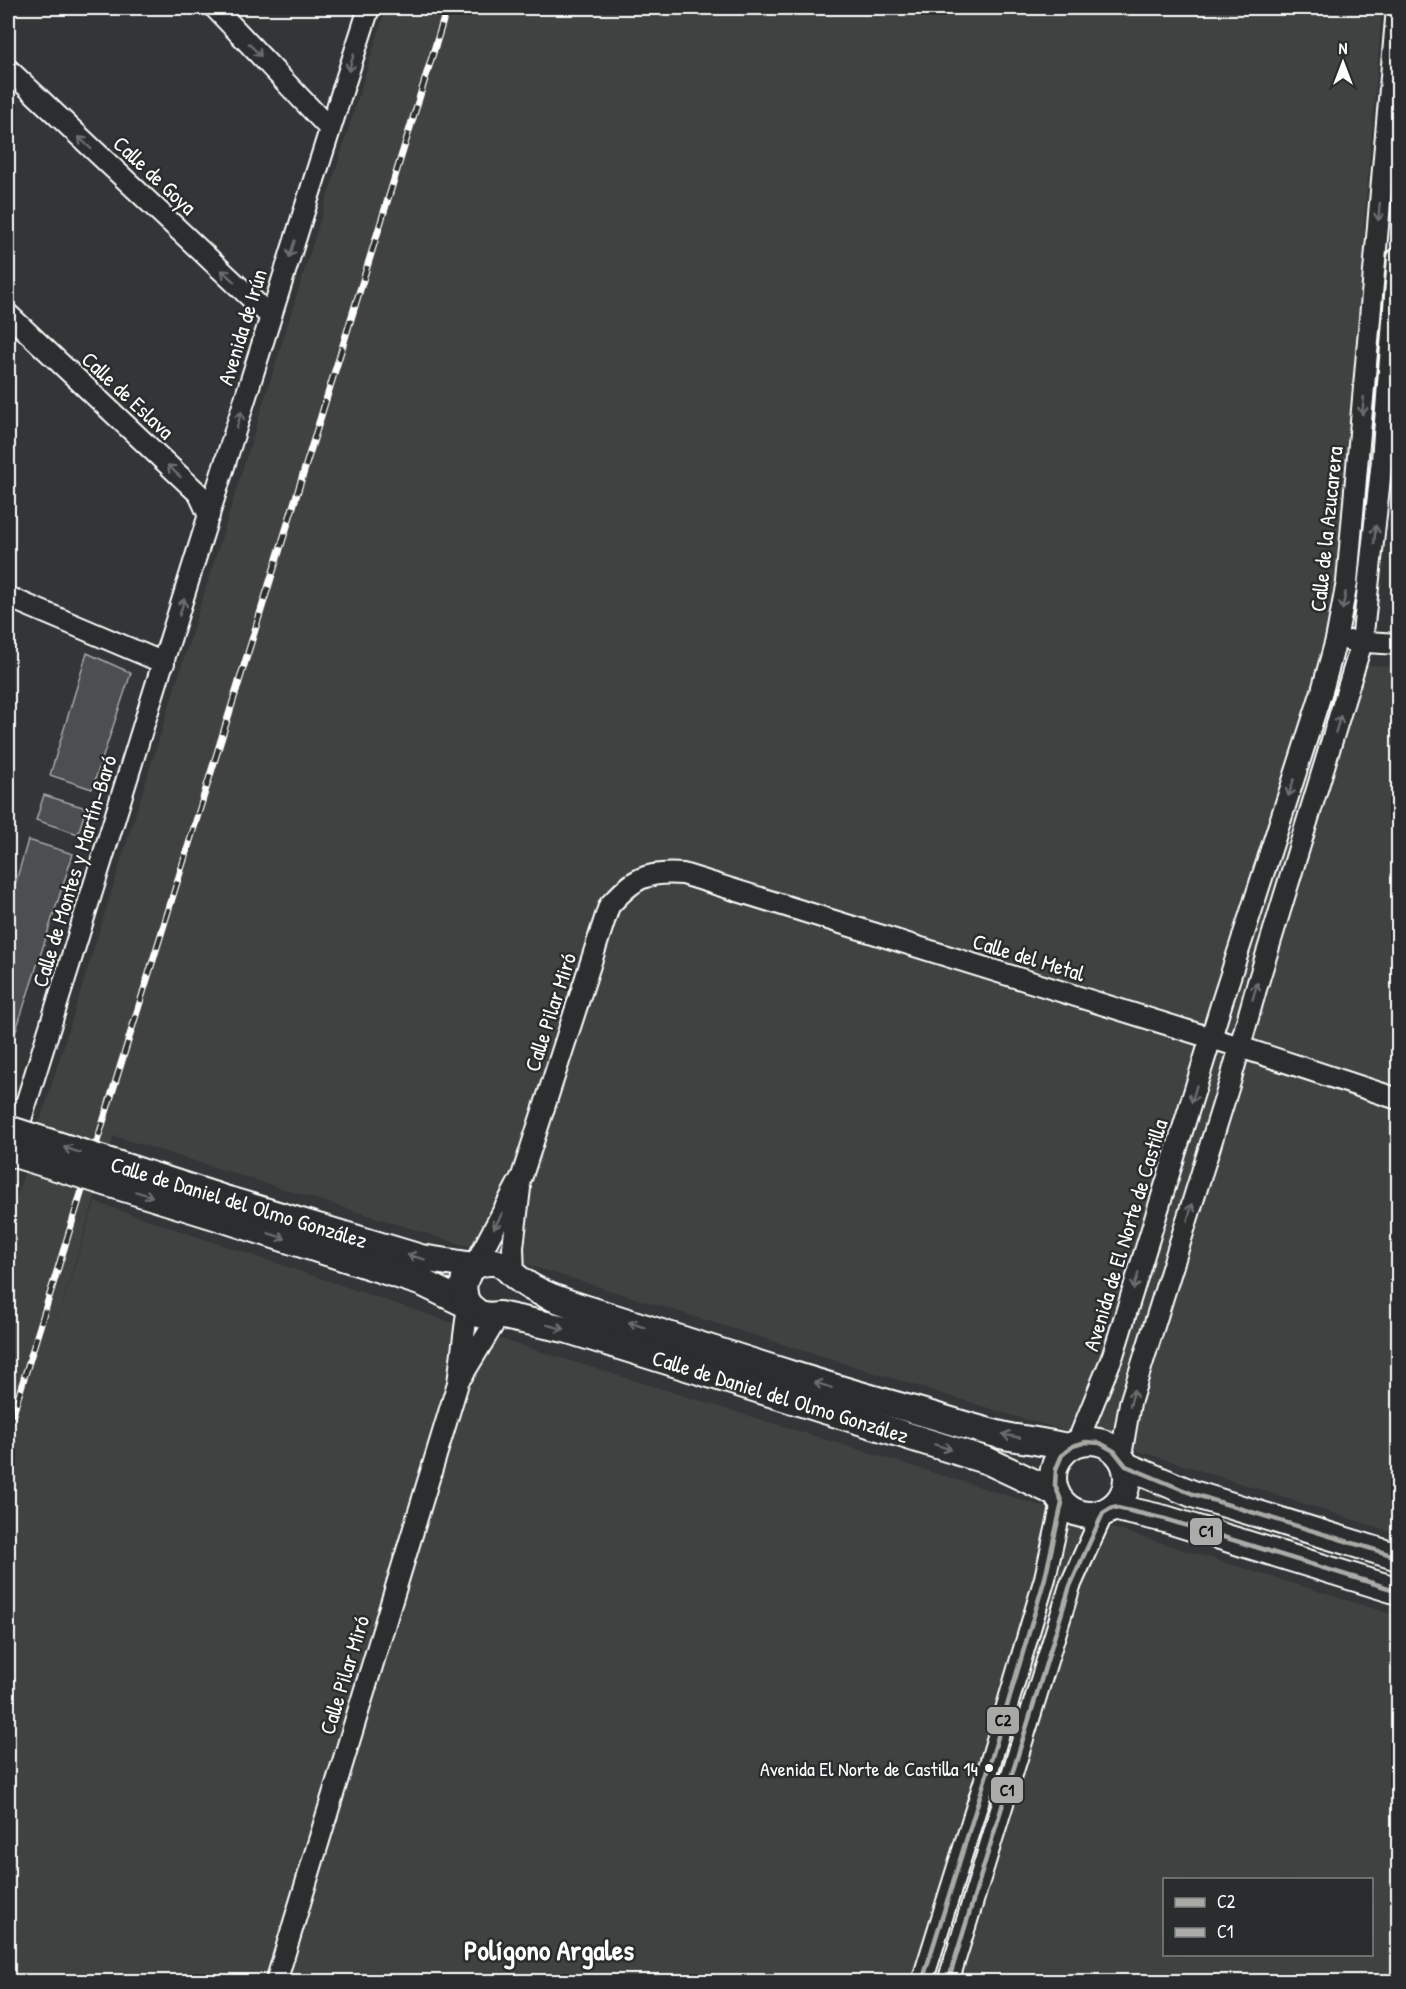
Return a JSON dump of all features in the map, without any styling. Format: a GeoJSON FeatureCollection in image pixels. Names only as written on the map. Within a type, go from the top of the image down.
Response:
{"type":"FeatureCollection","features":[{"type":"Feature","properties":{"kind":"main road","name":"Calle de Daniel del Olmo González"},"geometry":{"type":"LineString","coordinates":[[8,1129],[423,1283],[468,1305],[479,1314],[499,1315],[565,1329],[988,1461],[1059,1498],[1081,1513],[1108,1510],[1164,1519],[1398,1591]]}},
{"type":"Feature","properties":{"kind":"main road","name":"Calle de Daniel del Olmo González"},"geometry":{"type":"LineString","coordinates":[[8,1152],[421,1258],[474,1266],[495,1262],[505,1266],[535,1289],[585,1308],[845,1392],[1011,1437],[1072,1445],[1092,1441],[1103,1444],[1124,1461],[1193,1494],[1398,1557]]}},
{"type":"Feature","properties":{"kind":"main road"},"geometry":{"type":"LineString","coordinates":[[468,1305],[464,1299],[462,1286],[465,1277],[474,1266]]}},
{"type":"Feature","properties":{"kind":"main road"},"geometry":{"type":"LineString","coordinates":[[499,1315],[507,1310],[516,1296],[514,1275]]}},
{"type":"Feature","properties":{"kind":"main road"},"geometry":{"type":"LineString","coordinates":[[1059,1498],[1054,1484],[1054,1471],[1059,1459],[1072,1445]]}},
{"type":"Feature","properties":{"kind":"main road"},"geometry":{"type":"LineString","coordinates":[[1108,1510],[1125,1489],[1124,1461]]}},
{"type":"Feature","properties":{"kind":"street"},"geometry":{"type":"LineString","coordinates":[[215,8],[330,129]]}},
{"type":"Feature","properties":{"kind":"street","name":"Avenida de Irún"},"geometry":{"type":"LineString","coordinates":[[164,663],[270,316],[369,8]]}},
{"type":"Feature","properties":{"kind":"street","name":"Calle de la Azucarera"},"geometry":{"type":"LineString","coordinates":[[1211,1038],[1322,691],[1336,640],[1347,582],[1397,8]]}},
{"type":"Feature","properties":{"kind":"street","name":"Calle de Goya"},"geometry":{"type":"LineString","coordinates":[[8,69],[270,316]]}},
{"type":"Feature","properties":{"kind":"street"},"geometry":{"type":"LineString","coordinates":[[1124,1461],[1130,1403],[1362,642],[1378,507],[1398,258]]}},
{"type":"Feature","properties":{"kind":"street","name":"Calle de Eslava"},"geometry":{"type":"LineString","coordinates":[[10,321],[199,494],[209,516]]}},
{"type":"Feature","properties":{"kind":"street"},"geometry":{"type":"LineString","coordinates":[[8,597],[164,663]]}},
{"type":"Feature","properties":{"kind":"street"},"geometry":{"type":"LineString","coordinates":[[1336,640],[1398,644]]}},
{"type":"Feature","properties":{"kind":"street","name":"Calle de Montes y Martín-Baró"},"geometry":{"type":"LineString","coordinates":[[8,1163],[164,663]]}},
{"type":"Feature","properties":{"kind":"street","name":"Calle del Metal"},"geometry":{"type":"LineString","coordinates":[[644,876],[666,873],[683,874],[1240,1047],[1398,1099]]}},
{"type":"Feature","properties":{"kind":"street","name":"Calle Pilar Miró"},"geometry":{"type":"LineString","coordinates":[[474,1266],[522,1176],[609,906],[626,887],[644,876]]}},
{"type":"Feature","properties":{"kind":"street","name":"Avenida de El Norte de Castilla"},"geometry":{"type":"LineString","coordinates":[[1072,1445],[1113,1355],[1211,1038]]}},
{"type":"Feature","properties":{"kind":"street","name":"Calle Pilar Miró"},"geometry":{"type":"LineString","coordinates":[[514,1275],[513,1247],[522,1176]]}},
{"type":"Feature","properties":{"kind":"street","name":"Calle Pilar Miró"},"geometry":{"type":"LineString","coordinates":[[276,1982],[458,1383],[468,1305]]}},
{"type":"Feature","properties":{"kind":"street","name":"Calle Pilar Miró"},"geometry":{"type":"LineString","coordinates":[[458,1383],[499,1315]]}},
{"type":"Feature","properties":{"kind":"street"},"geometry":{"type":"LineString","coordinates":[[922,1982],[989,1767],[1041,1589],[1059,1498]]}},
{"type":"Feature","properties":{"kind":"street"},"geometry":{"type":"LineString","coordinates":[[948,1982],[1070,1586],[1108,1510]]}},
{"type":"Feature","properties":{"kind":"shaded area"},"geometry":{"type":"Polygon","coordinates":[[[386,8],[1382,8],[1364,224],[1364,251],[1328,662],[1398,667],[1398,1534],[1152,1455],[1014,1416],[114,1136],[46,1356],[95,1202],[503,1340],[1398,1616],[1398,1981],[8,1981],[8,1225],[386,8]]]}},
{"type":"Feature","properties":{"kind":"shaded area"},"geometry":{"type":"Polygon","coordinates":[[[87,653],[131,673],[92,789],[50,775],[87,653]]]}},
{"type":"Feature","properties":{"kind":"shaded area"},"geometry":{"type":"Polygon","coordinates":[[[44,795],[86,808],[78,834],[36,820],[44,795]]]}},
{"type":"Feature","properties":{"kind":"shaded area"},"geometry":{"type":"Polygon","coordinates":[[[28,840],[73,854],[8,1055],[8,909],[28,840]]]}},
{"type":"Feature","properties":{"kind":"railway"},"geometry":{"type":"LineString","coordinates":[[8,1430],[447,8]]}},
{"type":"Feature","properties":{"kind":"transit line","name":"C2"},"geometry":{"type":"LineString","coordinates":[[922,1982],[1045,1578],[1062,1503],[1055,1485],[1056,1469],[1062,1455],[1073,1446],[1086,1442],[1100,1443],[1114,1451],[1126,1466],[1193,1494],[1398,1557]]}},
{"type":"Feature","properties":{"kind":"transit line","name":"C1"},"geometry":{"type":"LineString","coordinates":[[948,1982],[1070,1586],[1103,1513],[1113,1507],[1165,1519],[1398,1591]]}},
{"type":"Feature","properties":{"kind":"place","name":"Avenida El Norte de Castilla 14"},"geometry":{"type":"Point","coordinates":[989,1768]}},
{"type":"Feature","properties":{"kind":"district","name":"Polígono Argales"},"geometry":{"type":"Point","coordinates":[549,1950]}}]}
